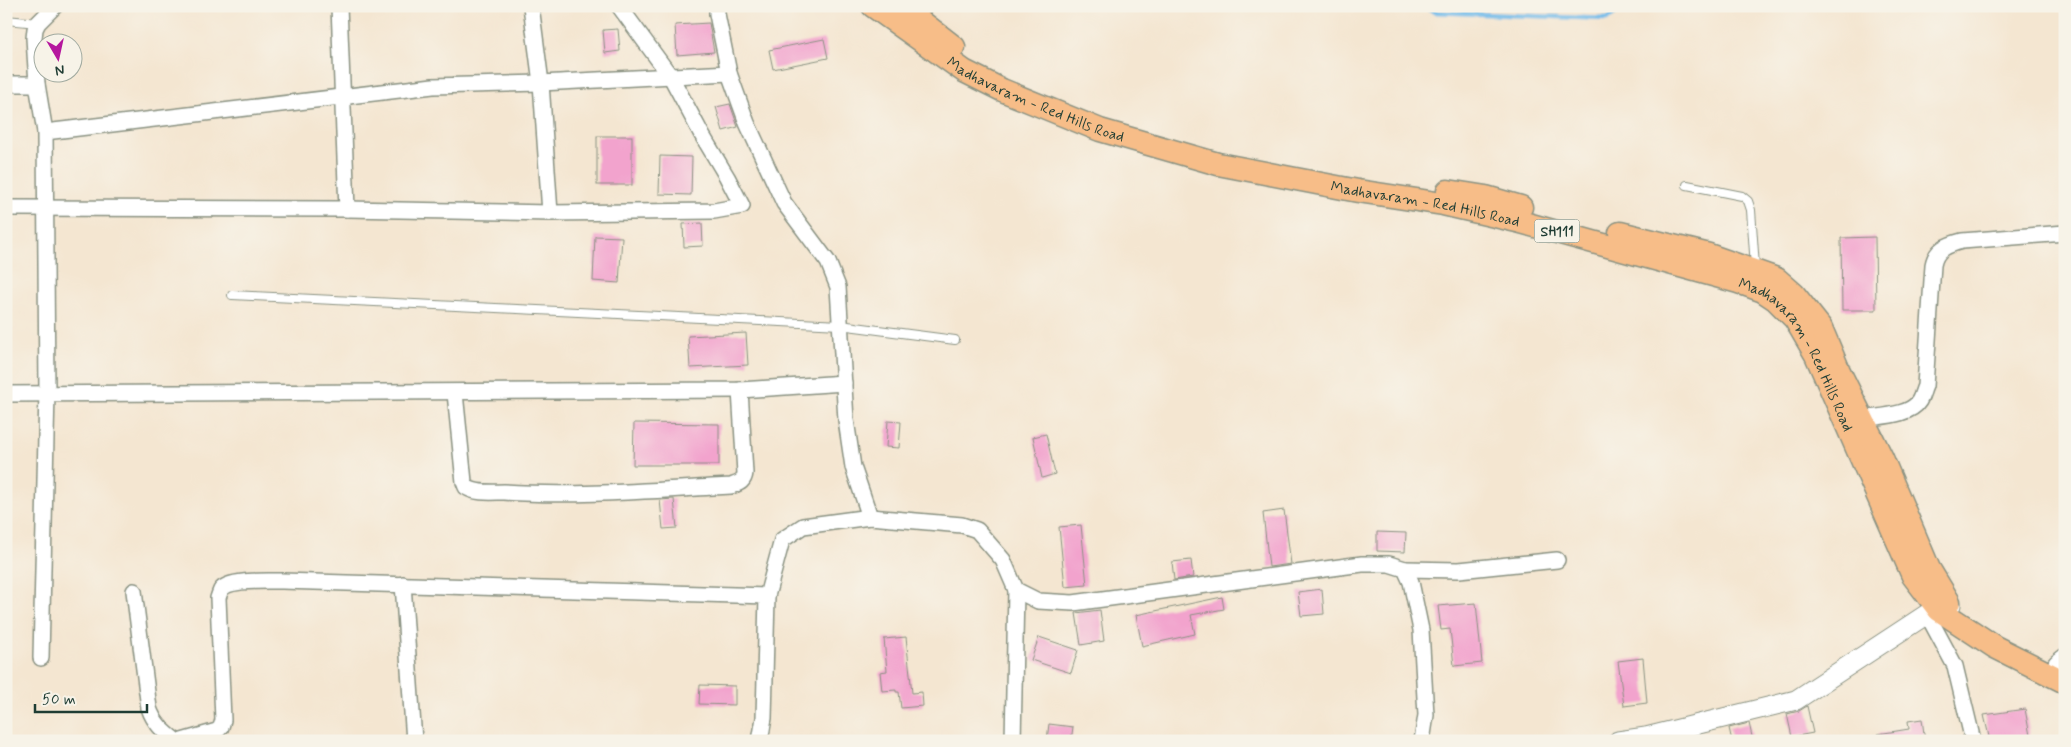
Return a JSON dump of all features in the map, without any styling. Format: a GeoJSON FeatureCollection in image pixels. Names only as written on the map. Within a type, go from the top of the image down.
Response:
{"type":"FeatureCollection","features":[{"type":"Feature","properties":{"kind":"main road","name":"Madhavaram - Red Hills Road"},"geometry":{"type":"LineString","coordinates":[[873,6],[964,71],[1002,90],[1109,133],[1218,164],[1358,191],[1442,204],[1517,221],[1729,279],[1763,291],[1775,299],[1795,319],[1816,355],[1914,576],[1939,610],[2027,646],[2063,667]]}},
{"type":"Feature","properties":{"kind":"main road","name":"Madhavaram - Red Hills Road"},"geometry":{"type":"LineString","coordinates":[[901,6],[972,61],[1046,98],[1128,130],[1229,155],[1486,197],[1550,216],[1708,255],[1777,279],[1794,294],[1821,328],[1839,371],[1882,458],[1929,569],[1939,610]]}},
{"type":"Feature","properties":{"kind":"street"},"geometry":{"type":"LineString","coordinates":[[41,658],[47,392],[46,209],[45,132],[37,84],[34,29],[55,6]]}},
{"type":"Feature","properties":{"kind":"street"},"geometry":{"type":"LineString","coordinates":[[340,6],[347,209]]}},
{"type":"Feature","properties":{"kind":"street"},"geometry":{"type":"LineString","coordinates":[[531,6],[541,83],[550,213]]}},
{"type":"Feature","properties":{"kind":"street"},"geometry":{"type":"LineString","coordinates":[[6,208],[347,209],[550,213],[714,211],[742,206],[671,77],[619,6]]}},
{"type":"Feature","properties":{"kind":"street"},"geometry":{"type":"LineString","coordinates":[[717,6],[729,73],[748,123],[784,203],[828,262],[838,287],[846,420],[853,467],[870,517]]}},
{"type":"Feature","properties":{"kind":"street"},"geometry":{"type":"LineString","coordinates":[[45,132],[433,86],[541,83],[729,73]]}},
{"type":"Feature","properties":{"kind":"street"},"geometry":{"type":"LineString","coordinates":[[6,84],[37,84]]}},
{"type":"Feature","properties":{"kind":"street"},"geometry":{"type":"LineString","coordinates":[[1863,419],[1904,412],[1912,408],[1919,401],[1925,386],[1933,265],[1934,257],[1938,251],[1947,245],[1962,241],[2065,234]]}},
{"type":"Feature","properties":{"kind":"street"},"geometry":{"type":"LineString","coordinates":[[6,394],[47,392],[455,393],[740,390],[844,383]]}},
{"type":"Feature","properties":{"kind":"street"},"geometry":{"type":"LineString","coordinates":[[455,393],[466,487],[477,491],[522,494],[731,486],[740,483],[744,479],[745,473],[740,390]]}},
{"type":"Feature","properties":{"kind":"street"},"geometry":{"type":"LineString","coordinates":[[760,741],[764,718],[767,596],[782,540],[803,526],[870,517],[962,526],[977,530],[1003,560],[1016,590],[1013,741]]}},
{"type":"Feature","properties":{"kind":"street"},"geometry":{"type":"LineString","coordinates":[[1016,590],[1038,601],[1073,603],[1362,564],[1389,564],[1405,569],[1459,570],[1557,560]]}},
{"type":"Feature","properties":{"kind":"street"},"geometry":{"type":"LineString","coordinates":[[1405,569],[1411,582],[1421,630],[1426,715],[1422,741]]}},
{"type":"Feature","properties":{"kind":"street"},"geometry":{"type":"LineString","coordinates":[[182,741],[217,731],[222,727],[218,598],[221,590],[226,586],[238,583],[282,581],[767,596]]}},
{"type":"Feature","properties":{"kind":"street"},"geometry":{"type":"LineString","coordinates":[[403,584],[414,741]]}},
{"type":"Feature","properties":{"kind":"street"},"geometry":{"type":"LineString","coordinates":[[134,591],[149,708],[153,720],[163,732],[176,741]]}},
{"type":"Feature","properties":{"kind":"street"},"geometry":{"type":"LineString","coordinates":[[1618,741],[1647,739],[1796,700],[1939,610],[1973,741]]}},
{"type":"Feature","properties":{"kind":"lane"},"geometry":{"type":"LineString","coordinates":[[6,20],[38,23]]}},
{"type":"Feature","properties":{"kind":"lane"},"geometry":{"type":"LineString","coordinates":[[1687,185],[1742,196],[1748,201],[1751,210],[1756,272]]}},
{"type":"Feature","properties":{"kind":"lane"},"geometry":{"type":"LineString","coordinates":[[232,295],[840,325],[955,340]]}},
{"type":"Feature","properties":{"kind":"building"},"geometry":{"type":"Polygon","coordinates":[[[709,23],[714,52],[677,55],[675,25],[709,23]]]}},
{"type":"Feature","properties":{"kind":"building"},"geometry":{"type":"Polygon","coordinates":[[[618,29],[620,51],[605,53],[603,30],[618,29]]]}},
{"type":"Feature","properties":{"kind":"building"},"geometry":{"type":"Polygon","coordinates":[[[824,39],[828,58],[773,69],[769,50],[824,39]]]}},
{"type":"Feature","properties":{"kind":"building"},"geometry":{"type":"Polygon","coordinates":[[[730,104],[738,127],[723,131],[716,107],[730,104]]]}},
{"type":"Feature","properties":{"kind":"building"},"geometry":{"type":"Polygon","coordinates":[[[597,136],[632,136],[632,185],[597,185],[597,136]]]}},
{"type":"Feature","properties":{"kind":"building"},"geometry":{"type":"Polygon","coordinates":[[[660,156],[692,157],[691,195],[659,194],[660,156]]]}},
{"type":"Feature","properties":{"kind":"building"},"geometry":{"type":"Polygon","coordinates":[[[702,223],[703,246],[684,247],[683,224],[702,223]]]}},
{"type":"Feature","properties":{"kind":"building"},"geometry":{"type":"Polygon","coordinates":[[[595,236],[622,237],[619,283],[593,281],[595,236]]]}},
{"type":"Feature","properties":{"kind":"building"},"geometry":{"type":"Polygon","coordinates":[[[1875,237],[1876,310],[1842,310],[1841,238],[1875,237]]]}},
{"type":"Feature","properties":{"kind":"building"},"geometry":{"type":"Polygon","coordinates":[[[746,333],[748,365],[690,368],[688,336],[746,333]]]}},
{"type":"Feature","properties":{"kind":"building"},"geometry":{"type":"Polygon","coordinates":[[[888,421],[901,422],[899,448],[886,447],[888,421]]]}},
{"type":"Feature","properties":{"kind":"building"},"geometry":{"type":"Polygon","coordinates":[[[634,423],[719,424],[719,465],[633,465],[634,423]]]}},
{"type":"Feature","properties":{"kind":"building"},"geometry":{"type":"Polygon","coordinates":[[[1046,434],[1055,474],[1042,478],[1033,437],[1046,434]]]}},
{"type":"Feature","properties":{"kind":"building"},"geometry":{"type":"Polygon","coordinates":[[[674,499],[677,528],[663,529],[660,500],[674,499]]]}},
{"type":"Feature","properties":{"kind":"building"},"geometry":{"type":"Polygon","coordinates":[[[1284,510],[1291,564],[1269,567],[1263,513],[1284,510]]]}},
{"type":"Feature","properties":{"kind":"building"},"geometry":{"type":"Polygon","coordinates":[[[1081,525],[1087,585],[1065,587],[1059,527],[1081,525]]]}},
{"type":"Feature","properties":{"kind":"building"},"geometry":{"type":"Polygon","coordinates":[[[1377,532],[1406,533],[1405,552],[1377,551],[1377,532]]]}},
{"type":"Feature","properties":{"kind":"building"},"geometry":{"type":"Polygon","coordinates":[[[1191,560],[1193,577],[1174,580],[1172,562],[1191,560]]]}},
{"type":"Feature","properties":{"kind":"building"},"geometry":{"type":"Polygon","coordinates":[[[1322,589],[1324,614],[1301,616],[1298,592],[1322,589]]]}},
{"type":"Feature","properties":{"kind":"building"},"geometry":{"type":"Polygon","coordinates":[[[1222,597],[1224,609],[1191,615],[1195,634],[1142,646],[1136,615],[1222,597]]]}},
{"type":"Feature","properties":{"kind":"building"},"geometry":{"type":"Polygon","coordinates":[[[1476,603],[1482,663],[1454,666],[1450,629],[1441,630],[1438,606],[1476,603]]]}},
{"type":"Feature","properties":{"kind":"building"},"geometry":{"type":"Polygon","coordinates":[[[1100,610],[1104,641],[1081,645],[1076,613],[1100,610]]]}},
{"type":"Feature","properties":{"kind":"building"},"geometry":{"type":"Polygon","coordinates":[[[906,637],[912,693],[922,692],[923,706],[901,708],[899,692],[896,692],[896,690],[882,691],[880,672],[887,671],[884,639],[906,637]]]}},
{"type":"Feature","properties":{"kind":"building"},"geometry":{"type":"Polygon","coordinates":[[[1039,637],[1078,650],[1071,673],[1031,660],[1039,637]]]}},
{"type":"Feature","properties":{"kind":"building"},"geometry":{"type":"Polygon","coordinates":[[[1643,658],[1647,703],[1624,706],[1618,661],[1643,658]]]}},
{"type":"Feature","properties":{"kind":"building"},"geometry":{"type":"Polygon","coordinates":[[[700,685],[735,686],[735,705],[699,704],[700,685]]]}},
{"type":"Feature","properties":{"kind":"building"},"geometry":{"type":"Polygon","coordinates":[[[1807,706],[1813,733],[1792,737],[1787,714],[1799,711],[1807,706]]]}},
{"type":"Feature","properties":{"kind":"building"},"geometry":{"type":"Polygon","coordinates":[[[2025,709],[2031,741],[1990,741],[1984,715],[2025,709]]]}},
{"type":"Feature","properties":{"kind":"building"},"geometry":{"type":"Polygon","coordinates":[[[1922,719],[1925,741],[1879,741],[1878,734],[1909,729],[1908,721],[1922,719]]]}},
{"type":"Feature","properties":{"kind":"building"},"geometry":{"type":"Polygon","coordinates":[[[1749,723],[1753,741],[1732,741],[1729,728],[1749,723]]]}},
{"type":"Feature","properties":{"kind":"building"},"geometry":{"type":"Polygon","coordinates":[[[1049,724],[1073,727],[1071,741],[1047,740],[1049,724]]]}},
{"type":"Feature","properties":{"kind":"waterway"},"geometry":{"type":"LineString","coordinates":[[1426,6],[1434,12],[1607,19],[1625,6]]}}]}
